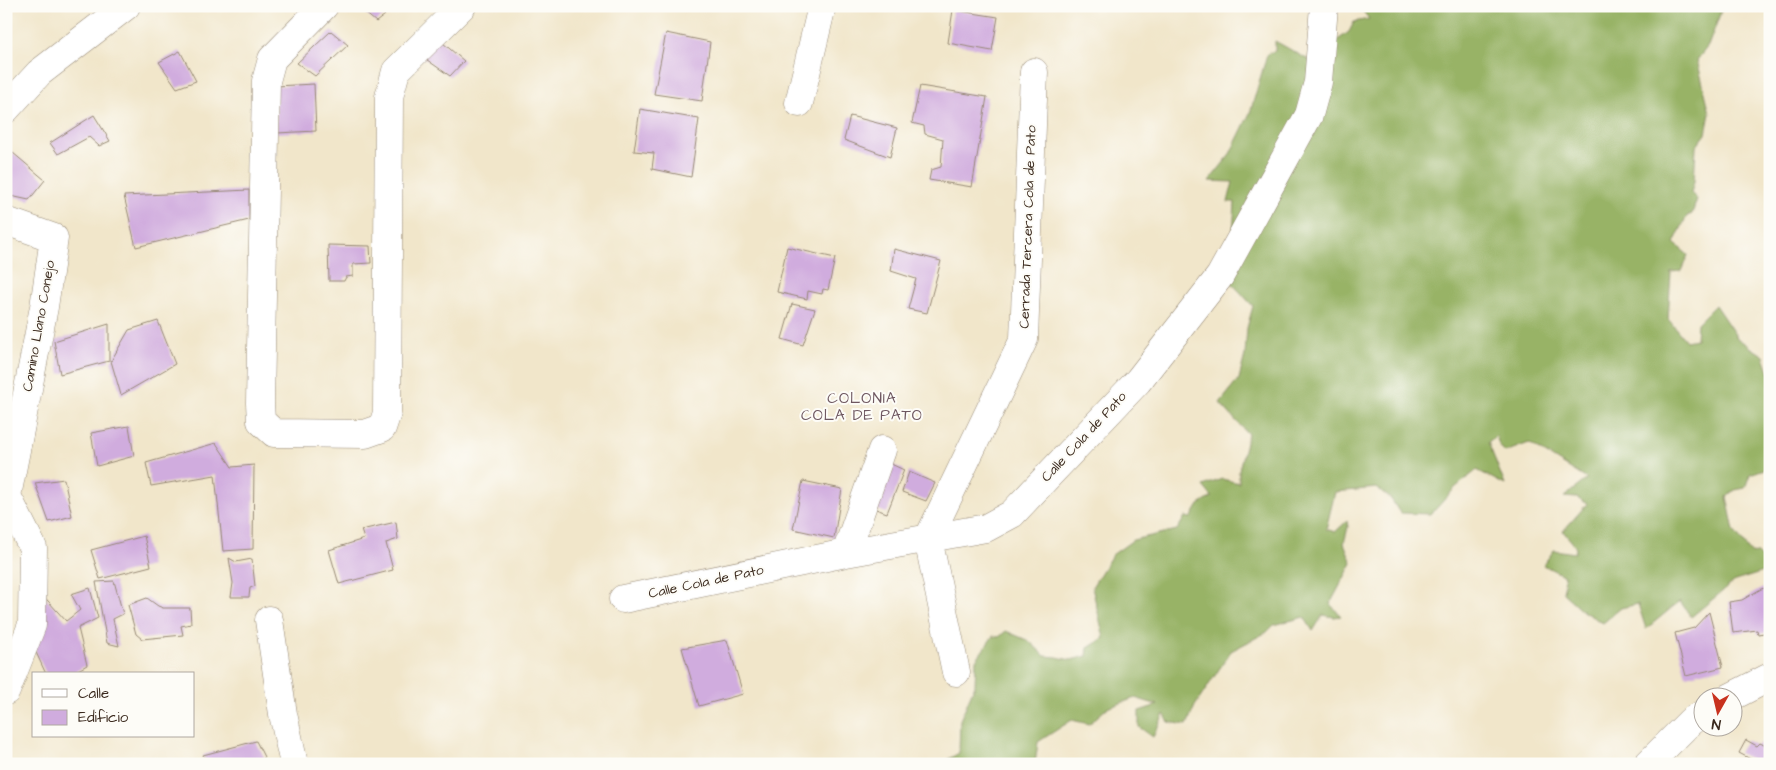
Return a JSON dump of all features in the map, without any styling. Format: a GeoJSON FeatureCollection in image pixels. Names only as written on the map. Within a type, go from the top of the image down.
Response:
{"type":"FeatureCollection","features":[{"type":"Feature","properties":{"kind":"street"},"geometry":{"type":"LineString","coordinates":[[6,109],[39,73],[126,6]]}},
{"type":"Feature","properties":{"kind":"street"},"geometry":{"type":"LineString","coordinates":[[324,6],[272,59],[266,80],[260,403],[261,421],[274,433],[365,434],[382,428],[387,413],[389,98],[396,71],[462,6]]}},
{"type":"Feature","properties":{"kind":"street"},"geometry":{"type":"LineString","coordinates":[[799,103],[822,6]]}},
{"type":"Feature","properties":{"kind":"street","name":"Calle Cola de Pato"},"geometry":{"type":"LineString","coordinates":[[623,599],[846,553],[986,528],[1012,514],[1138,381],[1220,276],[1308,115],[1318,82],[1324,6]]}},
{"type":"Feature","properties":{"kind":"street","name":"Cerrada Tercera Cola de Pato"},"geometry":{"type":"LineString","coordinates":[[928,539],[1024,339],[1034,72]]}},
{"type":"Feature","properties":{"kind":"street","name":"Camino Llano Conejo"},"geometry":{"type":"LineString","coordinates":[[6,222],[54,238],[44,307],[6,496],[33,548],[32,625],[6,691]]}},
{"type":"Feature","properties":{"kind":"street"},"geometry":{"type":"LineString","coordinates":[[846,553],[882,450]]}},
{"type":"Feature","properties":{"kind":"street"},"geometry":{"type":"LineString","coordinates":[[928,539],[956,672]]}},
{"type":"Feature","properties":{"kind":"street"},"geometry":{"type":"LineString","coordinates":[[269,620],[283,714],[294,764]]}},
{"type":"Feature","properties":{"kind":"street"},"geometry":{"type":"LineString","coordinates":[[1744,690],[1770,677]]}},
{"type":"Feature","properties":{"kind":"street"},"geometry":{"type":"LineString","coordinates":[[1648,764],[1694,719]]}},
{"type":"Feature","properties":{"kind":"green space"},"geometry":{"type":"Polygon","coordinates":[[[1359,6],[1723,6],[1708,46],[1697,60],[1710,113],[1706,134],[1696,147],[1694,181],[1691,193],[1697,199],[1692,214],[1687,216],[1674,243],[1688,255],[1681,271],[1671,272],[1668,319],[1686,341],[1696,339],[1697,323],[1715,305],[1738,339],[1764,356],[1770,374],[1770,467],[1750,474],[1745,488],[1735,490],[1727,497],[1734,531],[1751,553],[1757,554],[1770,567],[1770,570],[1735,581],[1691,617],[1680,601],[1646,629],[1638,604],[1621,608],[1603,623],[1584,612],[1563,593],[1565,576],[1543,565],[1554,550],[1575,553],[1576,547],[1563,531],[1587,504],[1577,498],[1564,497],[1587,479],[1529,443],[1505,452],[1499,445],[1496,436],[1488,442],[1505,485],[1477,470],[1456,487],[1431,514],[1400,513],[1391,499],[1377,488],[1335,492],[1326,529],[1335,532],[1347,521],[1348,527],[1344,543],[1352,563],[1330,604],[1341,616],[1323,615],[1313,631],[1304,617],[1274,625],[1267,632],[1231,651],[1195,706],[1187,725],[1169,722],[1164,714],[1153,737],[1139,727],[1139,711],[1158,705],[1135,698],[1107,708],[1089,724],[1072,720],[1038,742],[1035,764],[950,764],[947,760],[959,753],[960,720],[975,685],[976,660],[993,636],[999,637],[1006,631],[1029,641],[1045,656],[1071,660],[1087,656],[1088,648],[1104,638],[1092,587],[1112,555],[1133,540],[1177,530],[1185,517],[1191,518],[1199,505],[1212,497],[1203,486],[1222,479],[1239,483],[1239,470],[1248,434],[1220,403],[1239,379],[1245,355],[1247,328],[1253,306],[1230,281],[1235,202],[1228,202],[1233,182],[1209,181],[1229,156],[1250,113],[1267,55],[1275,50],[1275,41],[1309,60],[1349,32],[1354,22],[1369,19],[1359,6]]]}},
{"type":"Feature","properties":{"kind":"building"},"geometry":{"type":"Polygon","coordinates":[[[357,6],[377,6],[385,15],[376,22],[357,6]]]}},
{"type":"Feature","properties":{"kind":"building"},"geometry":{"type":"Polygon","coordinates":[[[953,10],[998,17],[992,51],[948,43],[953,10]]]}},
{"type":"Feature","properties":{"kind":"building"},"geometry":{"type":"Polygon","coordinates":[[[331,31],[348,45],[315,76],[297,63],[331,31]]]}},
{"type":"Feature","properties":{"kind":"building"},"geometry":{"type":"Polygon","coordinates":[[[666,33],[710,42],[702,101],[654,94],[666,33]]]}},
{"type":"Feature","properties":{"kind":"building"},"geometry":{"type":"Polygon","coordinates":[[[436,37],[464,61],[450,76],[420,55],[436,37]]]}},
{"type":"Feature","properties":{"kind":"building"},"geometry":{"type":"Polygon","coordinates":[[[180,51],[196,81],[177,88],[159,62],[180,51]]]}},
{"type":"Feature","properties":{"kind":"building"},"geometry":{"type":"Polygon","coordinates":[[[314,84],[316,131],[277,133],[275,86],[314,84]]]}},
{"type":"Feature","properties":{"kind":"building"},"geometry":{"type":"Polygon","coordinates":[[[920,86],[987,97],[972,187],[929,180],[931,170],[941,167],[943,139],[925,134],[924,126],[912,123],[920,86]]]}},
{"type":"Feature","properties":{"kind":"building"},"geometry":{"type":"Polygon","coordinates":[[[640,109],[699,119],[691,177],[652,169],[654,153],[634,151],[640,109]]]}},
{"type":"Feature","properties":{"kind":"building"},"geometry":{"type":"Polygon","coordinates":[[[94,115],[110,141],[99,146],[89,137],[58,154],[50,143],[94,115]]]}},
{"type":"Feature","properties":{"kind":"building"},"geometry":{"type":"Polygon","coordinates":[[[850,116],[897,128],[890,157],[844,140],[850,116]]]}},
{"type":"Feature","properties":{"kind":"building"},"geometry":{"type":"Polygon","coordinates":[[[6,147],[45,180],[29,200],[6,195],[6,147]]]}},
{"type":"Feature","properties":{"kind":"building"},"geometry":{"type":"Polygon","coordinates":[[[249,190],[249,220],[136,247],[124,196],[249,190]]]}},
{"type":"Feature","properties":{"kind":"building"},"geometry":{"type":"Polygon","coordinates":[[[328,245],[370,246],[371,263],[353,264],[353,276],[346,277],[344,281],[329,281],[328,245]]]}},
{"type":"Feature","properties":{"kind":"building"},"geometry":{"type":"Polygon","coordinates":[[[787,247],[835,258],[828,290],[823,289],[822,294],[808,291],[807,299],[777,292],[787,247]]]}},
{"type":"Feature","properties":{"kind":"building"},"geometry":{"type":"Polygon","coordinates":[[[894,249],[941,261],[927,313],[908,309],[916,279],[891,271],[894,249]]]}},
{"type":"Feature","properties":{"kind":"building"},"geometry":{"type":"Polygon","coordinates":[[[792,304],[815,309],[803,345],[782,339],[792,304]]]}},
{"type":"Feature","properties":{"kind":"building"},"geometry":{"type":"Polygon","coordinates":[[[158,321],[175,364],[121,395],[111,361],[129,330],[158,321]]]}},
{"type":"Feature","properties":{"kind":"building"},"geometry":{"type":"Polygon","coordinates":[[[109,324],[109,361],[60,374],[54,341],[109,324]]]}},
{"type":"Feature","properties":{"kind":"building"},"geometry":{"type":"Polygon","coordinates":[[[129,426],[134,456],[97,466],[91,433],[129,426]]]}},
{"type":"Feature","properties":{"kind":"building"},"geometry":{"type":"Polygon","coordinates":[[[216,443],[232,467],[254,465],[253,549],[223,551],[215,475],[151,486],[146,463],[216,443]]]}},
{"type":"Feature","properties":{"kind":"building"},"geometry":{"type":"Polygon","coordinates":[[[889,463],[904,470],[887,513],[873,508],[889,463]]]}},
{"type":"Feature","properties":{"kind":"building"},"geometry":{"type":"Polygon","coordinates":[[[909,472],[935,483],[926,501],[902,492],[909,472]]]}},
{"type":"Feature","properties":{"kind":"building"},"geometry":{"type":"Polygon","coordinates":[[[64,479],[72,516],[49,522],[35,483],[64,479]]]}},
{"type":"Feature","properties":{"kind":"building"},"geometry":{"type":"Polygon","coordinates":[[[803,481],[842,489],[834,538],[793,529],[803,481]]]}},
{"type":"Feature","properties":{"kind":"building"},"geometry":{"type":"Polygon","coordinates":[[[396,522],[398,539],[386,543],[393,570],[339,584],[329,550],[364,539],[361,530],[396,522]]]}},
{"type":"Feature","properties":{"kind":"building"},"geometry":{"type":"Polygon","coordinates":[[[144,536],[151,566],[100,579],[91,550],[144,536]]]}},
{"type":"Feature","properties":{"kind":"building"},"geometry":{"type":"Polygon","coordinates":[[[229,558],[236,562],[252,559],[255,586],[250,588],[249,597],[231,597],[233,583],[229,558]]]}},
{"type":"Feature","properties":{"kind":"building"},"geometry":{"type":"Polygon","coordinates":[[[114,581],[123,614],[113,619],[119,646],[107,643],[96,582],[114,581]]]}},
{"type":"Feature","properties":{"kind":"building"},"geometry":{"type":"Polygon","coordinates":[[[1770,587],[1770,632],[1758,634],[1757,630],[1733,633],[1729,602],[1742,600],[1761,589],[1770,587]]]}},
{"type":"Feature","properties":{"kind":"building"},"geometry":{"type":"Polygon","coordinates":[[[90,588],[98,618],[78,628],[87,665],[75,672],[45,672],[34,648],[40,592],[66,621],[80,610],[71,594],[90,588]]]}},
{"type":"Feature","properties":{"kind":"building"},"geometry":{"type":"Polygon","coordinates":[[[147,598],[163,608],[190,608],[191,624],[181,626],[183,635],[142,639],[136,634],[128,605],[147,598]]]}},
{"type":"Feature","properties":{"kind":"building"},"geometry":{"type":"Polygon","coordinates":[[[1709,612],[1723,667],[1686,676],[1675,633],[1694,628],[1709,612]]]}},
{"type":"Feature","properties":{"kind":"building"},"geometry":{"type":"Polygon","coordinates":[[[727,640],[743,694],[699,706],[682,648],[727,640]]]}},
{"type":"Feature","properties":{"kind":"building"},"geometry":{"type":"Polygon","coordinates":[[[1746,740],[1757,746],[1760,743],[1770,748],[1770,764],[1760,764],[1739,753],[1746,740]]]}},
{"type":"Feature","properties":{"kind":"building"},"geometry":{"type":"Polygon","coordinates":[[[256,741],[265,759],[245,764],[207,764],[203,755],[256,741]]]}},
{"type":"Feature","properties":{"kind":"building"},"geometry":{"type":"Polygon","coordinates":[[[344,759],[369,763],[369,764],[340,764],[344,759]]]}},
{"type":"Feature","properties":{"kind":"district","name":"COLONIA COLA DE PATO"},"geometry":{"type":"Point","coordinates":[862,406]}}]}
